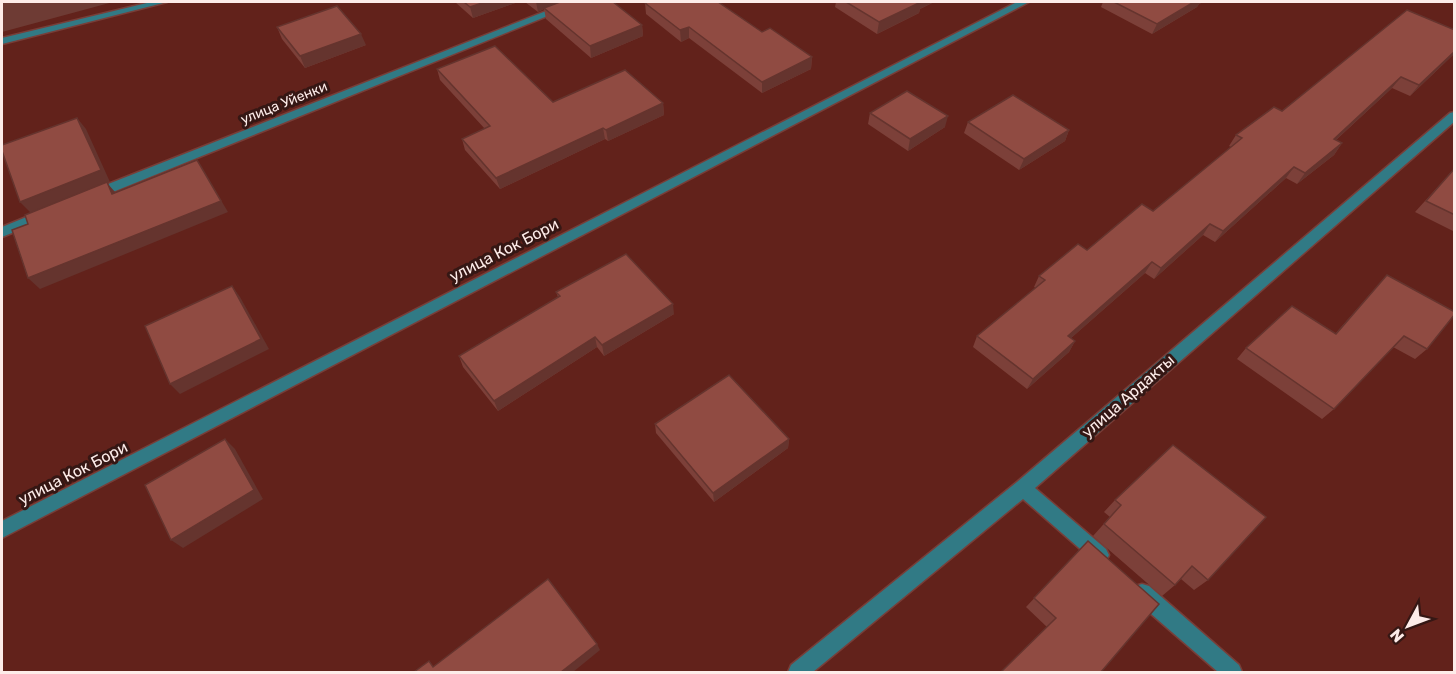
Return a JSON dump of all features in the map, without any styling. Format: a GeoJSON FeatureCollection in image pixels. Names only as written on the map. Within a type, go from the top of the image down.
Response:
{"type":"FeatureCollection","features":[{"type":"Feature","properties":{"kind":"street"},"geometry":{"type":"LineString","coordinates":[[2,41],[162,2]]}},
{"type":"Feature","properties":{"kind":"street","name":"улица Уйенки"},"geometry":{"type":"LineString","coordinates":[[81,200],[577,2]]}},
{"type":"Feature","properties":{"kind":"street","name":"улица Кок Бори"},"geometry":{"type":"LineString","coordinates":[[2,530],[1024,2]]}},
{"type":"Feature","properties":{"kind":"street","name":"улица Ардакты"},"geometry":{"type":"LineString","coordinates":[[798,672],[1023,488],[1455,116]]}},
{"type":"Feature","properties":{"kind":"street"},"geometry":{"type":"LineString","coordinates":[[2,232],[59,209]]}},
{"type":"Feature","properties":{"kind":"street"},"geometry":{"type":"LineString","coordinates":[[1023,488],[1110,565]]}},
{"type":"Feature","properties":{"kind":"street"},"geometry":{"type":"LineString","coordinates":[[1128,580],[1232,672]]}},
{"type":"Feature","properties":{"kind":"shaded area"},"geometry":{"type":"Polygon","coordinates":[[[2,2],[113,2],[2,32],[2,2]]]}},
{"type":"Feature","properties":{"kind":"building"},"geometry":{"type":"Polygon","coordinates":[[[464,2],[485,2],[470,7],[464,2]]]}},
{"type":"Feature","properties":{"kind":"building"},"geometry":{"type":"Polygon","coordinates":[[[560,2],[613,2],[642,25],[590,46],[544,8],[560,2]]]}},
{"type":"Feature","properties":{"kind":"building"},"geometry":{"type":"Polygon","coordinates":[[[718,2],[762,32],[770,28],[812,57],[762,82],[689,27],[680,30],[645,3],[718,2]]]}},
{"type":"Feature","properties":{"kind":"building"},"geometry":{"type":"Polygon","coordinates":[[[846,2],[921,2],[879,22],[846,2]]]}},
{"type":"Feature","properties":{"kind":"building"},"geometry":{"type":"Polygon","coordinates":[[[1114,2],[1194,2],[1157,24],[1114,2]]]}},
{"type":"Feature","properties":{"kind":"building"},"geometry":{"type":"Polygon","coordinates":[[[337,6],[361,34],[300,56],[277,27],[337,6]]]}},
{"type":"Feature","properties":{"kind":"building"},"geometry":{"type":"Polygon","coordinates":[[[1407,10],[1455,30],[1455,51],[1419,85],[1401,77],[1334,139],[1342,143],[1305,173],[1294,167],[1223,231],[1210,224],[1161,268],[1152,262],[1068,336],[1075,341],[1033,379],[977,336],[1045,280],[1039,276],[1078,244],[1087,250],[1142,204],[1153,211],[1242,138],[1236,135],[1274,107],[1282,111],[1407,10]]]}},
{"type":"Feature","properties":{"kind":"building"},"geometry":{"type":"Polygon","coordinates":[[[495,46],[553,102],[625,70],[663,103],[496,178],[462,139],[490,126],[437,69],[495,46]]]}},
{"type":"Feature","properties":{"kind":"building"},"geometry":{"type":"Polygon","coordinates":[[[907,91],[948,116],[910,139],[870,113],[907,91]]]}},
{"type":"Feature","properties":{"kind":"building"},"geometry":{"type":"Polygon","coordinates":[[[1013,95],[1069,130],[1024,159],[968,122],[1013,95]]]}},
{"type":"Feature","properties":{"kind":"building"},"geometry":{"type":"Polygon","coordinates":[[[77,118],[101,170],[20,202],[2,151],[2,145],[77,118]]]}},
{"type":"Feature","properties":{"kind":"building"},"geometry":{"type":"Polygon","coordinates":[[[197,160],[221,201],[28,278],[12,230],[28,224],[25,215],[107,182],[112,194],[197,160]]]}},
{"type":"Feature","properties":{"kind":"building"},"geometry":{"type":"Polygon","coordinates":[[[1455,168],[1455,215],[1426,201],[1455,168]]]}},
{"type":"Feature","properties":{"kind":"building"},"geometry":{"type":"Polygon","coordinates":[[[626,254],[673,304],[602,345],[595,337],[494,401],[459,356],[560,296],[556,292],[626,254]]]}},
{"type":"Feature","properties":{"kind":"building"},"geometry":{"type":"Polygon","coordinates":[[[1387,275],[1455,314],[1427,349],[1404,336],[1334,409],[1246,348],[1292,306],[1336,334],[1387,275]]]}},
{"type":"Feature","properties":{"kind":"building"},"geometry":{"type":"Polygon","coordinates":[[[232,286],[261,339],[170,384],[145,326],[232,286]]]}},
{"type":"Feature","properties":{"kind":"building"},"geometry":{"type":"Polygon","coordinates":[[[729,375],[789,439],[713,493],[655,424],[729,375]]]}},
{"type":"Feature","properties":{"kind":"building"},"geometry":{"type":"Polygon","coordinates":[[[225,439],[254,490],[171,540],[145,485],[225,439]]]}},
{"type":"Feature","properties":{"kind":"building"},"geometry":{"type":"Polygon","coordinates":[[[1173,445],[1266,517],[1208,580],[1192,566],[1175,585],[1104,524],[1121,505],[1115,500],[1173,445]]]}},
{"type":"Feature","properties":{"kind":"building"},"geometry":{"type":"Polygon","coordinates":[[[1088,541],[1159,604],[1101,672],[1001,672],[1056,618],[1034,598],[1088,541]]]}},
{"type":"Feature","properties":{"kind":"building"},"geometry":{"type":"Polygon","coordinates":[[[548,579],[597,644],[561,672],[414,672],[429,661],[433,667],[548,579]]]}}]}
